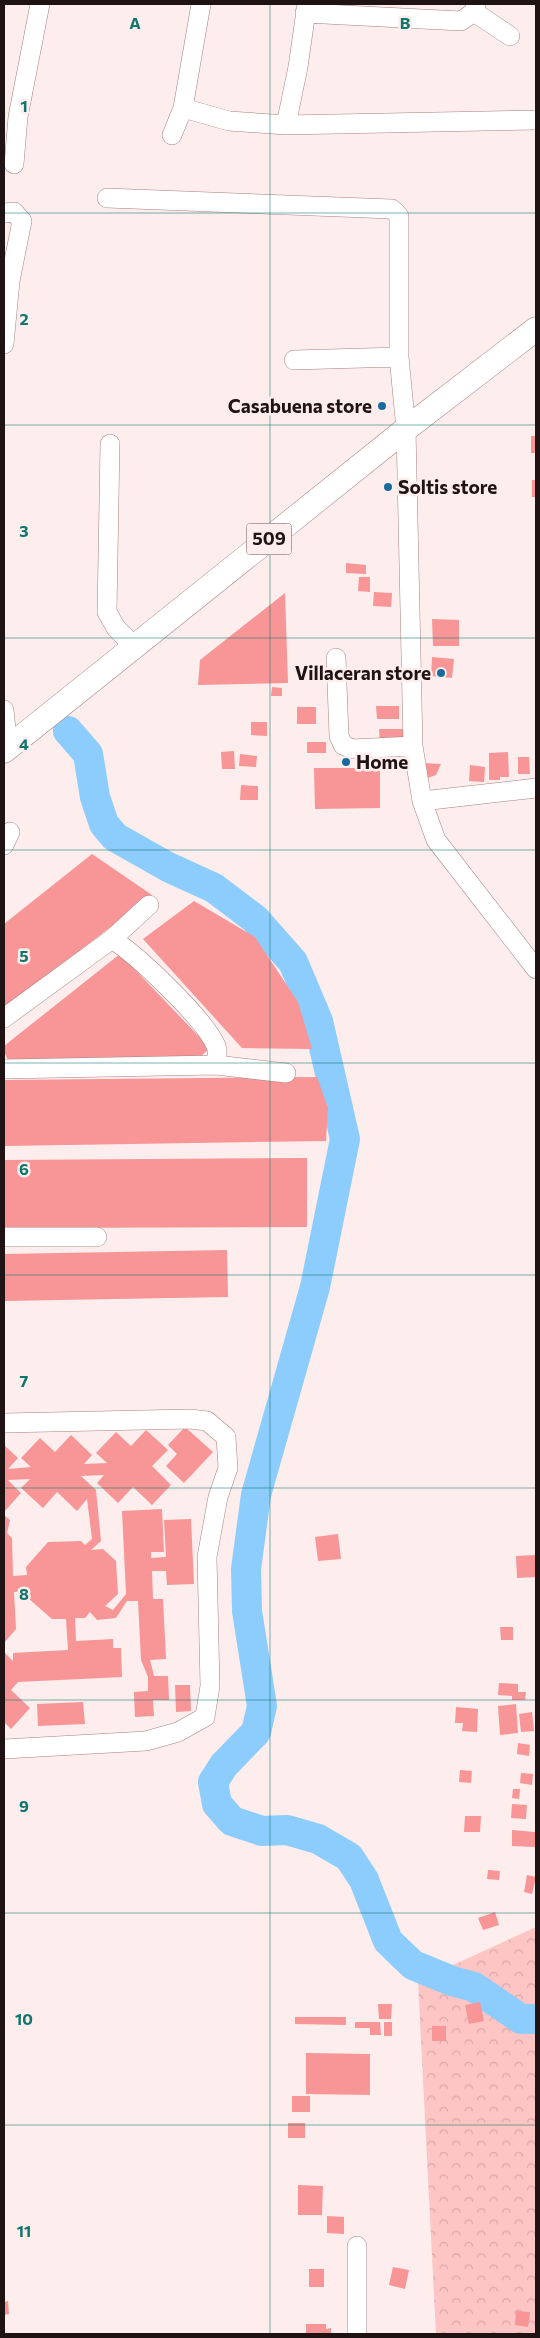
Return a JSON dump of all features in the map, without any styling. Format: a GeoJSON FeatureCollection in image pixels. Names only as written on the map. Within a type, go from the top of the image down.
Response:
{"type":"FeatureCollection","features":[{"type":"Feature","properties":{"kind":"main road","name":"509"},"geometry":{"type":"LineString","coordinates":[[6,749],[406,429],[536,329]]}},
{"type":"Feature","properties":{"kind":"street"},"geometry":{"type":"LineString","coordinates":[[14,164],[11,117],[40,4]]}},
{"type":"Feature","properties":{"kind":"street"},"geometry":{"type":"LineString","coordinates":[[172,135],[183,108],[201,4]]}},
{"type":"Feature","properties":{"kind":"street"},"geometry":{"type":"LineString","coordinates":[[286,125],[298,67],[306,8],[461,21],[475,8],[510,36]]}},
{"type":"Feature","properties":{"kind":"street"},"geometry":{"type":"LineString","coordinates":[[183,108],[229,121],[286,125],[536,120]]}},
{"type":"Feature","properties":{"kind":"street"},"geometry":{"type":"LineString","coordinates":[[107,198],[392,209],[399,216],[399,357],[406,429],[413,746],[422,801],[436,840],[536,969]]}},
{"type":"Feature","properties":{"kind":"street"},"geometry":{"type":"LineString","coordinates":[[4,212],[14,212],[22,221],[7,281],[4,344]]}},
{"type":"Feature","properties":{"kind":"street"},"geometry":{"type":"LineString","coordinates":[[294,360],[399,357]]}},
{"type":"Feature","properties":{"kind":"street"},"geometry":{"type":"LineString","coordinates":[[110,444],[107,612],[116,628],[134,646]]}},
{"type":"Feature","properties":{"kind":"street"},"geometry":{"type":"LineString","coordinates":[[336,658],[339,736],[343,745],[352,749],[413,746]]}},
{"type":"Feature","properties":{"kind":"street"},"geometry":{"type":"LineString","coordinates":[[4,710],[6,749]]}},
{"type":"Feature","properties":{"kind":"street"},"geometry":{"type":"LineString","coordinates":[[422,801],[536,788]]}},
{"type":"Feature","properties":{"kind":"street"},"geometry":{"type":"LineString","coordinates":[[4,1018],[112,939],[149,905]]}},
{"type":"Feature","properties":{"kind":"street"},"geometry":{"type":"LineString","coordinates":[[112,939],[131,952],[206,1028],[217,1048],[216,1065]]}},
{"type":"Feature","properties":{"kind":"street"},"geometry":{"type":"LineString","coordinates":[[4,1069],[216,1065],[286,1073]]}},
{"type":"Feature","properties":{"kind":"street"},"geometry":{"type":"LineString","coordinates":[[4,1237],[97,1236]]}},
{"type":"Feature","properties":{"kind":"street"},"geometry":{"type":"LineString","coordinates":[[4,1423],[190,1419],[207,1421],[226,1437],[228,1468],[218,1498],[207,1557],[210,1686],[205,1717],[178,1732],[146,1740],[4,1749]]}},
{"type":"Feature","properties":{"kind":"street"},"geometry":{"type":"LineString","coordinates":[[357,2246],[357,2334]]}},
{"type":"Feature","properties":{"kind":"green space"},"geometry":{"type":"Polygon","coordinates":[[[536,1927],[536,2334],[436,2334],[418,1981],[536,1927]]]}},
{"type":"Feature","properties":{"kind":"building"},"geometry":{"type":"Polygon","coordinates":[[[531,436],[536,436],[536,453],[531,453],[531,436]]]}},
{"type":"Feature","properties":{"kind":"building"},"geometry":{"type":"Polygon","coordinates":[[[532,480],[536,480],[536,497],[532,497],[532,480]]]}},
{"type":"Feature","properties":{"kind":"building"},"geometry":{"type":"Polygon","coordinates":[[[346,563],[366,565],[366,574],[346,573],[346,563]]]}},
{"type":"Feature","properties":{"kind":"building"},"geometry":{"type":"Polygon","coordinates":[[[359,577],[370,577],[370,592],[358,591],[359,577]]]}},
{"type":"Feature","properties":{"kind":"building"},"geometry":{"type":"Polygon","coordinates":[[[374,592],[392,593],[391,607],[373,606],[374,592]]]}},
{"type":"Feature","properties":{"kind":"building"},"geometry":{"type":"Polygon","coordinates":[[[285,593],[288,683],[198,685],[200,660],[285,593]]]}},
{"type":"Feature","properties":{"kind":"building"},"geometry":{"type":"Polygon","coordinates":[[[432,619],[459,620],[459,646],[433,646],[432,619]]]}},
{"type":"Feature","properties":{"kind":"building"},"geometry":{"type":"Polygon","coordinates":[[[432,657],[454,659],[452,678],[431,676],[432,657]]]}},
{"type":"Feature","properties":{"kind":"building"},"geometry":{"type":"Polygon","coordinates":[[[272,687],[282,688],[282,696],[271,696],[272,687]]]}},
{"type":"Feature","properties":{"kind":"building"},"geometry":{"type":"Polygon","coordinates":[[[376,706],[399,706],[399,719],[377,719],[376,706]]]}},
{"type":"Feature","properties":{"kind":"building"},"geometry":{"type":"Polygon","coordinates":[[[297,707],[316,707],[316,724],[297,724],[297,707]]]}},
{"type":"Feature","properties":{"kind":"building"},"geometry":{"type":"Polygon","coordinates":[[[251,722],[267,722],[267,736],[251,735],[251,722]]]}},
{"type":"Feature","properties":{"kind":"building"},"geometry":{"type":"Polygon","coordinates":[[[379,729],[405,729],[405,745],[380,745],[379,729]]]}},
{"type":"Feature","properties":{"kind":"building"},"geometry":{"type":"Polygon","coordinates":[[[307,742],[326,742],[326,753],[307,753],[307,742]]]}},
{"type":"Feature","properties":{"kind":"building"},"geometry":{"type":"Polygon","coordinates":[[[234,751],[235,769],[222,769],[221,752],[234,751]]]}},
{"type":"Feature","properties":{"kind":"building"},"geometry":{"type":"Polygon","coordinates":[[[508,752],[509,777],[500,777],[500,780],[489,780],[489,753],[508,752]]]}},
{"type":"Feature","properties":{"kind":"building"},"geometry":{"type":"Polygon","coordinates":[[[240,754],[257,756],[256,767],[239,766],[240,754]]]}},
{"type":"Feature","properties":{"kind":"building"},"geometry":{"type":"Polygon","coordinates":[[[518,757],[529,757],[530,774],[518,774],[518,757]]]}},
{"type":"Feature","properties":{"kind":"building"},"geometry":{"type":"Polygon","coordinates":[[[423,763],[441,764],[436,775],[422,780],[423,763]]]}},
{"type":"Feature","properties":{"kind":"building"},"geometry":{"type":"Polygon","coordinates":[[[470,765],[485,767],[484,782],[469,781],[470,765]]]}},
{"type":"Feature","properties":{"kind":"building"},"geometry":{"type":"Polygon","coordinates":[[[314,768],[380,768],[380,808],[315,809],[314,768]]]}},
{"type":"Feature","properties":{"kind":"building"},"geometry":{"type":"Polygon","coordinates":[[[241,785],[258,786],[258,800],[240,800],[241,785]]]}},
{"type":"Feature","properties":{"kind":"building"},"geometry":{"type":"Polygon","coordinates":[[[92,854],[152,895],[4,1009],[4,924],[92,854]]]}},
{"type":"Feature","properties":{"kind":"building"},"geometry":{"type":"Polygon","coordinates":[[[194,901],[255,937],[298,1002],[312,1049],[242,1048],[143,939],[194,901]]]}},
{"type":"Feature","properties":{"kind":"building"},"geometry":{"type":"Polygon","coordinates":[[[120,954],[210,1048],[199,1058],[8,1060],[4,1052],[4,1046],[120,954]]]}},
{"type":"Feature","properties":{"kind":"building"},"geometry":{"type":"Polygon","coordinates":[[[317,1077],[328,1108],[326,1141],[4,1146],[4,1080],[317,1077]]]}},
{"type":"Feature","properties":{"kind":"building"},"geometry":{"type":"Polygon","coordinates":[[[307,1158],[307,1227],[4,1228],[4,1160],[307,1158]]]}},
{"type":"Feature","properties":{"kind":"building"},"geometry":{"type":"Polygon","coordinates":[[[227,1250],[228,1297],[4,1301],[4,1254],[227,1250]]]}},
{"type":"Feature","properties":{"kind":"building"},"geometry":{"type":"Polygon","coordinates":[[[185,1427],[213,1452],[184,1483],[166,1466],[177,1454],[168,1445],[185,1427]]]}},
{"type":"Feature","properties":{"kind":"building"},"geometry":{"type":"Polygon","coordinates":[[[146,1430],[168,1450],[152,1466],[171,1485],[152,1505],[133,1487],[118,1503],[97,1483],[104,1475],[81,1476],[96,1490],[101,1541],[91,1550],[103,1549],[116,1561],[118,1594],[105,1606],[113,1610],[126,1594],[122,1511],[162,1509],[164,1552],[151,1552],[151,1558],[166,1557],[164,1520],[191,1519],[194,1584],[167,1585],[166,1571],[152,1571],[153,1599],[163,1599],[166,1659],[150,1660],[154,1676],[168,1676],[169,1700],[153,1700],[154,1716],[135,1717],[134,1692],[148,1691],[148,1677],[141,1660],[138,1601],[127,1601],[116,1618],[97,1620],[90,1612],[85,1618],[75,1618],[76,1641],[113,1639],[113,1648],[121,1648],[122,1677],[18,1682],[11,1690],[30,1708],[11,1729],[4,1722],[5,1653],[13,1661],[13,1653],[68,1650],[66,1619],[52,1619],[29,1599],[28,1591],[14,1592],[16,1629],[4,1643],[4,1515],[10,1520],[7,1533],[12,1538],[13,1576],[27,1575],[26,1567],[48,1542],[81,1541],[85,1545],[92,1539],[87,1499],[77,1511],[57,1492],[43,1508],[21,1488],[30,1479],[8,1480],[21,1493],[4,1512],[4,1445],[18,1458],[8,1469],[31,1467],[21,1458],[40,1438],[55,1452],[71,1435],[92,1455],[84,1464],[107,1463],[96,1453],[116,1432],[131,1446],[146,1430]]]}},
{"type":"Feature","properties":{"kind":"building"},"geometry":{"type":"Polygon","coordinates":[[[338,1534],[341,1559],[318,1561],[315,1537],[338,1534]]]}},
{"type":"Feature","properties":{"kind":"building"},"geometry":{"type":"Polygon","coordinates":[[[536,1555],[536,1577],[517,1578],[516,1556],[536,1555]]]}},
{"type":"Feature","properties":{"kind":"building"},"geometry":{"type":"Polygon","coordinates":[[[500,1627],[513,1627],[513,1640],[501,1640],[500,1627]]]}},
{"type":"Feature","properties":{"kind":"building"},"geometry":{"type":"Polygon","coordinates":[[[499,1683],[518,1684],[518,1692],[526,1692],[525,1700],[512,1700],[512,1696],[498,1695],[499,1683]]]}},
{"type":"Feature","properties":{"kind":"building"},"geometry":{"type":"Polygon","coordinates":[[[175,1685],[190,1685],[191,1711],[176,1712],[175,1685]]]}},
{"type":"Feature","properties":{"kind":"building"},"geometry":{"type":"Polygon","coordinates":[[[83,1702],[85,1724],[38,1726],[37,1704],[83,1702]]]}},
{"type":"Feature","properties":{"kind":"building"},"geometry":{"type":"Polygon","coordinates":[[[516,1704],[518,1733],[500,1735],[498,1706],[516,1704]]]}},
{"type":"Feature","properties":{"kind":"building"},"geometry":{"type":"Polygon","coordinates":[[[456,1707],[478,1709],[477,1732],[462,1731],[463,1723],[455,1723],[456,1707]]]}},
{"type":"Feature","properties":{"kind":"building"},"geometry":{"type":"Polygon","coordinates":[[[532,1712],[534,1731],[521,1732],[519,1714],[532,1712]]]}},
{"type":"Feature","properties":{"kind":"building"},"geometry":{"type":"Polygon","coordinates":[[[518,1743],[530,1745],[529,1756],[517,1754],[518,1743]]]}},
{"type":"Feature","properties":{"kind":"building"},"geometry":{"type":"Polygon","coordinates":[[[460,1770],[472,1771],[471,1783],[459,1782],[460,1770]]]}},
{"type":"Feature","properties":{"kind":"building"},"geometry":{"type":"Polygon","coordinates":[[[521,1773],[533,1774],[532,1785],[520,1783],[521,1773]]]}},
{"type":"Feature","properties":{"kind":"building"},"geometry":{"type":"Polygon","coordinates":[[[513,1789],[520,1789],[519,1799],[512,1798],[513,1789]]]}},
{"type":"Feature","properties":{"kind":"building"},"geometry":{"type":"Polygon","coordinates":[[[512,1804],[527,1805],[526,1819],[511,1818],[512,1804]]]}},
{"type":"Feature","properties":{"kind":"building"},"geometry":{"type":"Polygon","coordinates":[[[465,1816],[481,1816],[480,1832],[464,1832],[465,1816]]]}},
{"type":"Feature","properties":{"kind":"building"},"geometry":{"type":"Polygon","coordinates":[[[512,1830],[535,1832],[535,1847],[512,1846],[512,1830]]]}},
{"type":"Feature","properties":{"kind":"building"},"geometry":{"type":"Polygon","coordinates":[[[488,1870],[500,1871],[499,1880],[487,1879],[488,1870]]]}},
{"type":"Feature","properties":{"kind":"building"},"geometry":{"type":"Polygon","coordinates":[[[527,1875],[536,1877],[532,1894],[524,1892],[527,1875]]]}},
{"type":"Feature","properties":{"kind":"building"},"geometry":{"type":"Polygon","coordinates":[[[495,1912],[499,1925],[483,1930],[478,1918],[495,1912]]]}},
{"type":"Feature","properties":{"kind":"building"},"geometry":{"type":"Polygon","coordinates":[[[480,2002],[484,2021],[469,2024],[465,2005],[480,2002]]]}},
{"type":"Feature","properties":{"kind":"building"},"geometry":{"type":"Polygon","coordinates":[[[378,2004],[392,2004],[391,2019],[379,2019],[378,2004]]]}},
{"type":"Feature","properties":{"kind":"building"},"geometry":{"type":"Polygon","coordinates":[[[295,2017],[346,2017],[346,2025],[295,2024],[295,2017]]]}},
{"type":"Feature","properties":{"kind":"building"},"geometry":{"type":"Polygon","coordinates":[[[355,2022],[380,2022],[381,2035],[370,2035],[370,2028],[355,2028],[355,2022]]]}},
{"type":"Feature","properties":{"kind":"building"},"geometry":{"type":"Polygon","coordinates":[[[384,2022],[392,2022],[392,2036],[384,2036],[384,2022]]]}},
{"type":"Feature","properties":{"kind":"building"},"geometry":{"type":"Polygon","coordinates":[[[432,2026],[446,2026],[446,2041],[432,2041],[432,2026]]]}},
{"type":"Feature","properties":{"kind":"building"},"geometry":{"type":"Polygon","coordinates":[[[306,2053],[370,2054],[370,2095],[306,2094],[306,2053]]]}},
{"type":"Feature","properties":{"kind":"building"},"geometry":{"type":"Polygon","coordinates":[[[292,2096],[310,2096],[310,2112],[292,2112],[292,2096]]]}},
{"type":"Feature","properties":{"kind":"building"},"geometry":{"type":"Polygon","coordinates":[[[288,2123],[305,2123],[305,2138],[288,2138],[288,2123]]]}},
{"type":"Feature","properties":{"kind":"building"},"geometry":{"type":"Polygon","coordinates":[[[298,2185],[323,2186],[322,2215],[298,2215],[298,2185]]]}},
{"type":"Feature","properties":{"kind":"building"},"geometry":{"type":"Polygon","coordinates":[[[327,2216],[344,2217],[344,2234],[327,2233],[327,2216]]]}},
{"type":"Feature","properties":{"kind":"building"},"geometry":{"type":"Polygon","coordinates":[[[393,2267],[409,2270],[405,2289],[389,2285],[393,2267]]]}},
{"type":"Feature","properties":{"kind":"building"},"geometry":{"type":"Polygon","coordinates":[[[309,2269],[324,2269],[324,2287],[309,2287],[309,2269]]]}},
{"type":"Feature","properties":{"kind":"building"},"geometry":{"type":"Polygon","coordinates":[[[8,2301],[9,2314],[4,2315],[4,2302],[8,2301]]]}},
{"type":"Feature","properties":{"kind":"building"},"geometry":{"type":"Polygon","coordinates":[[[516,2311],[530,2312],[528,2327],[515,2325],[516,2311]]]}},
{"type":"Feature","properties":{"kind":"building"},"geometry":{"type":"Polygon","coordinates":[[[306,2324],[326,2324],[326,2329],[331,2328],[331,2334],[306,2334],[306,2324]]]}},
{"type":"Feature","properties":{"kind":"waterway"},"geometry":{"type":"LineString","coordinates":[[68,731],[88,754],[95,797],[104,824],[115,837],[168,867],[214,888],[255,919],[293,962],[318,1021],[345,1139],[315,1287],[256,1495],[246,1569],[247,1611],[262,1706],[256,1732],[224,1765],[213,1782],[217,1804],[232,1821],[262,1831],[287,1830],[318,1839],[349,1857],[364,1880],[388,1941],[413,1965],[452,1981],[474,1987],[521,2019],[536,2019]]}},
{"type":"Feature","properties":{"kind":"place","name":"Casabuena store"},"geometry":{"type":"Point","coordinates":[382,406]}},
{"type":"Feature","properties":{"kind":"place","name":"Soltis store"},"geometry":{"type":"Point","coordinates":[388,487]}},
{"type":"Feature","properties":{"kind":"place","name":"Villaceran store"},"geometry":{"type":"Point","coordinates":[441,673]}},
{"type":"Feature","properties":{"kind":"place","name":"Home"},"geometry":{"type":"Point","coordinates":[346,762]}}]}
